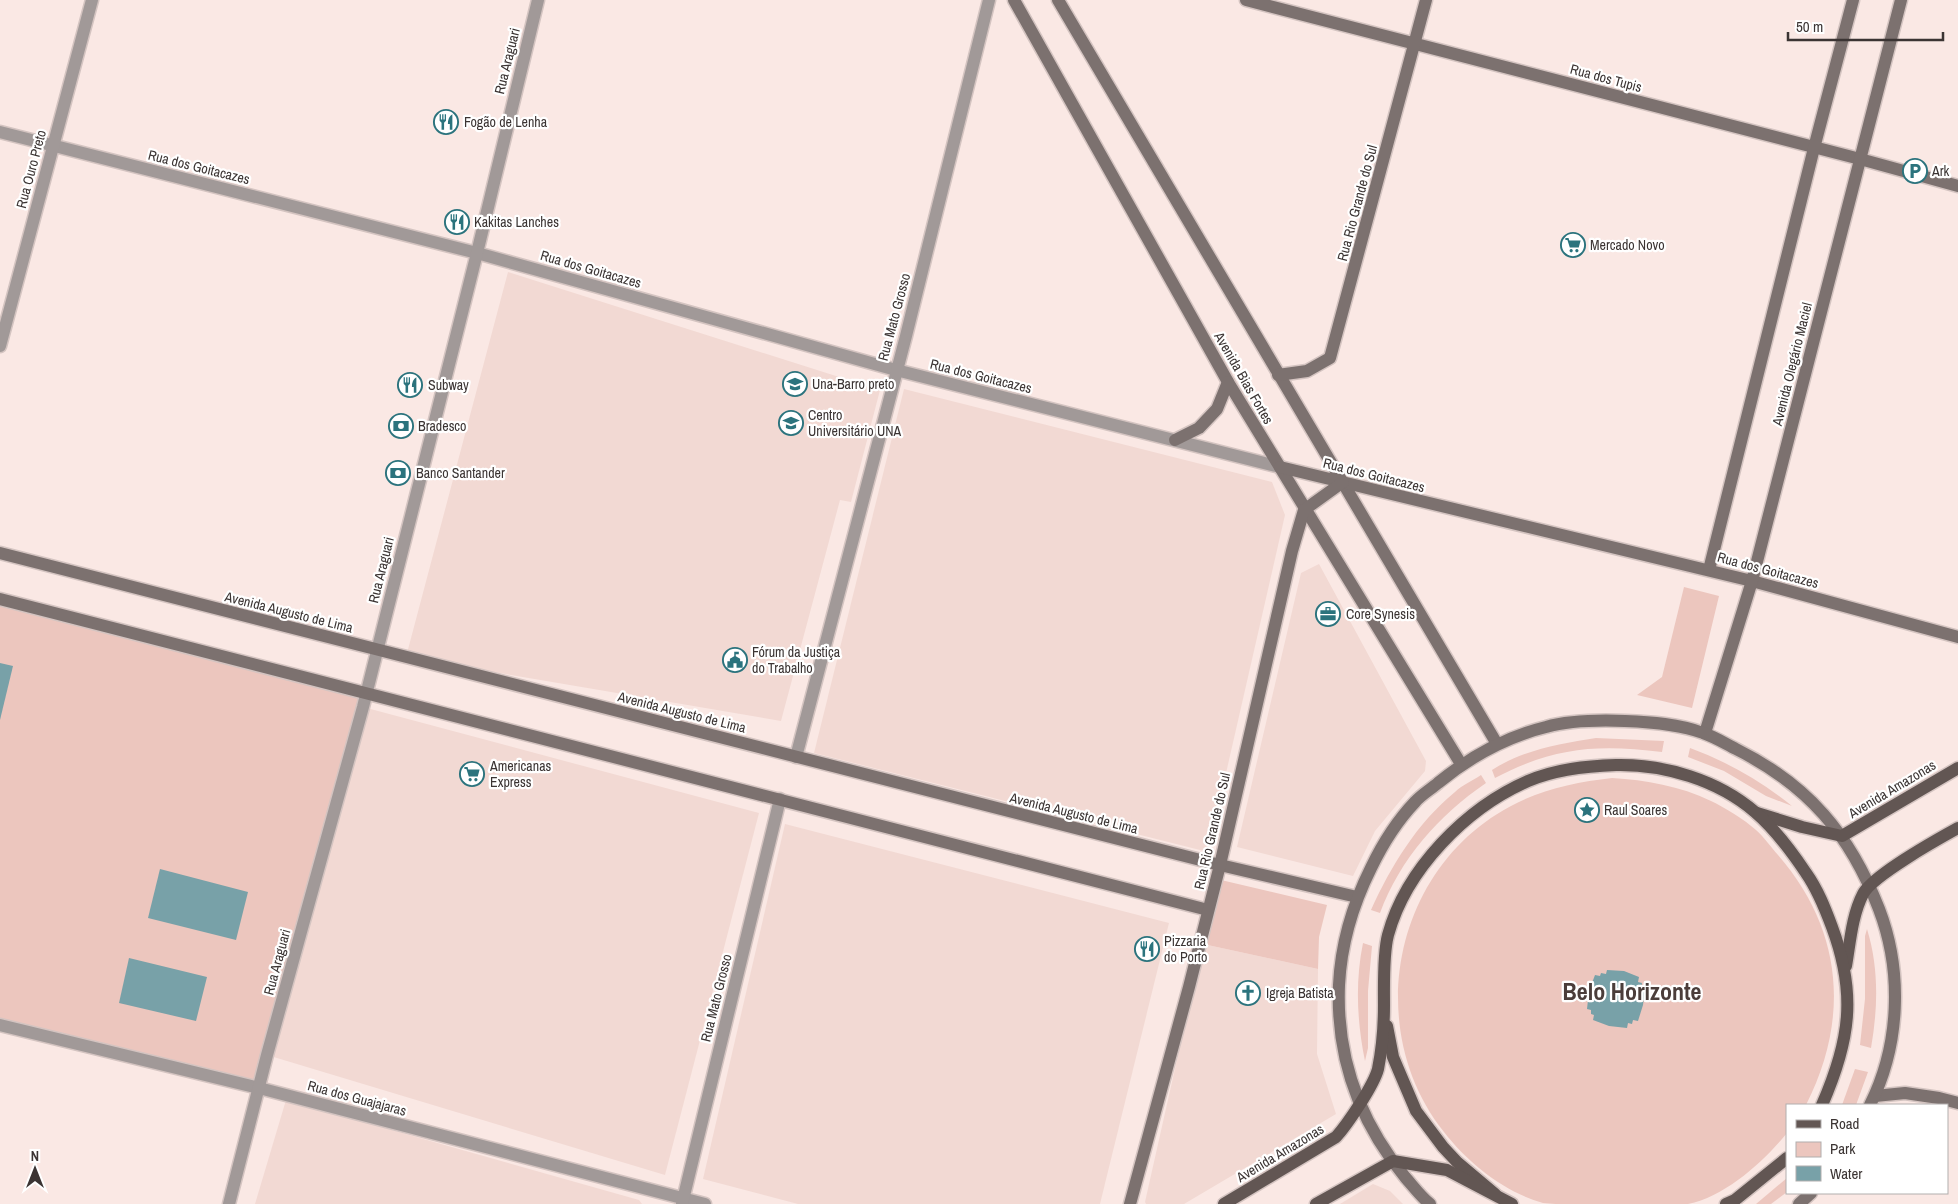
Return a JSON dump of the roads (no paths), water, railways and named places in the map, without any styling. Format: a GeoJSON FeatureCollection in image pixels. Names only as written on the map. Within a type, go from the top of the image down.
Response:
{"type":"FeatureCollection","features":[{"type":"Feature","properties":{"kind":"main road","name":"Avenida Bias Fortes"},"geometry":{"type":"LineString","coordinates":[[1014,0],[1228,382],[1304,510],[1461,764]]}},
{"type":"Feature","properties":{"kind":"main road"},"geometry":{"type":"LineString","coordinates":[[1058,0],[1497,744]]}},
{"type":"Feature","properties":{"kind":"main road","name":"Rua dos Tupis"},"geometry":{"type":"LineString","coordinates":[[1246,0],[1958,186]]}},
{"type":"Feature","properties":{"kind":"main road","name":"Rua Rio Grande do Sul"},"geometry":{"type":"LineString","coordinates":[[1278,375],[1307,371],[1330,358],[1426,0]]}},
{"type":"Feature","properties":{"kind":"main road"},"geometry":{"type":"LineString","coordinates":[[1709,570],[1814,148],[1853,0]]}},
{"type":"Feature","properties":{"kind":"main road","name":"Avenida Olegário Maciel"},"geometry":{"type":"LineString","coordinates":[[1705,733],[1752,581],[1901,0]]}},
{"type":"Feature","properties":{"kind":"main road"},"geometry":{"type":"LineString","coordinates":[[1175,440],[1199,428],[1217,410],[1228,382]]}},
{"type":"Feature","properties":{"kind":"main road","name":"Rua dos Goitacazes"},"geometry":{"type":"LineString","coordinates":[[1280,467],[1709,570],[1958,637]]}},
{"type":"Feature","properties":{"kind":"main road"},"geometry":{"type":"LineString","coordinates":[[1304,510],[1343,482]]}},
{"type":"Feature","properties":{"kind":"main road","name":"Rua Rio Grande do Sul"},"geometry":{"type":"LineString","coordinates":[[1130,1204],[1220,865],[1292,551],[1304,510]]}},
{"type":"Feature","properties":{"kind":"main road","name":"Avenida Augusto de Lima"},"geometry":{"type":"LineString","coordinates":[[0,553],[1220,865],[1357,898]]}},
{"type":"Feature","properties":{"kind":"main road"},"geometry":{"type":"LineString","coordinates":[[0,600],[1208,910]]}},
{"type":"Feature","properties":{"kind":"main road"},"geometry":{"type":"LineString","coordinates":[[1430,1204],[1393,1161],[1375,1136],[1359,1104],[1345,1061],[1341,1036],[1338,999],[1340,963],[1357,898],[1381,847],[1416,801],[1461,764],[1497,744],[1547,726],[1599,720],[1649,722],[1705,733],[1765,764],[1813,802],[1842,836],[1856,858],[1870,886],[1883,921],[1893,957],[1895,995],[1885,1069],[1873,1101]]}},
{"type":"Feature","properties":{"kind":"main road"},"geometry":{"type":"LineString","coordinates":[[1495,1194],[1457,1162],[1443,1147],[1416,1111],[1393,1057],[1384,1013],[1387,937],[1410,885],[1434,850],[1456,828],[1500,796],[1529,781],[1557,772],[1590,766],[1635,764],[1673,772],[1724,790],[1755,812],[1782,841],[1815,885],[1829,917],[1845,968],[1849,1007],[1840,1057],[1832,1083],[1822,1104]]}},
{"type":"Feature","properties":{"kind":"main road","name":"Avenida Amazonas"},"geometry":{"type":"LineString","coordinates":[[1755,812],[1842,836],[1958,768]]}},
{"type":"Feature","properties":{"kind":"main road"},"geometry":{"type":"LineString","coordinates":[[1845,968],[1854,923],[1863,894],[1870,886],[1916,852],[1958,828]]}},
{"type":"Feature","properties":{"kind":"main road","name":"Avenida Amazonas"},"geometry":{"type":"LineString","coordinates":[[1224,1204],[1336,1137],[1347,1125],[1377,1072],[1384,1013]]}},
{"type":"Feature","properties":{"kind":"main road"},"geometry":{"type":"LineString","coordinates":[[1873,1101],[1905,1093],[1939,1098],[1958,1104]]}},
{"type":"Feature","properties":{"kind":"main road"},"geometry":{"type":"LineString","coordinates":[[1726,1204],[1735,1200],[1786,1159]]}},
{"type":"Feature","properties":{"kind":"main road"},"geometry":{"type":"LineString","coordinates":[[1316,1204],[1393,1161],[1447,1170],[1512,1204]]}},
{"type":"Feature","properties":{"kind":"main road"},"geometry":{"type":"LineString","coordinates":[[1799,1204],[1810,1194]]}},
{"type":"Feature","properties":{"kind":"street","name":"Rua Ouro Preto"},"geometry":{"type":"LineString","coordinates":[[0,346],[92,0]]}},
{"type":"Feature","properties":{"kind":"street","name":"Rua Araguari"},"geometry":{"type":"LineString","coordinates":[[229,1204],[366,693],[477,253],[538,0]]}},
{"type":"Feature","properties":{"kind":"street","name":"Rua Mato Grosso"},"geometry":{"type":"LineString","coordinates":[[796,757],[896,370],[988,0]]}},
{"type":"Feature","properties":{"kind":"street","name":"Rua dos Goitacazes"},"geometry":{"type":"LineString","coordinates":[[0,132],[477,253],[896,370],[1280,467]]}},
{"type":"Feature","properties":{"kind":"street","name":"Rua Mato Grosso"},"geometry":{"type":"LineString","coordinates":[[683,1201],[780,799]]}},
{"type":"Feature","properties":{"kind":"street","name":"Rua dos Guajajaras"},"geometry":{"type":"LineString","coordinates":[[0,1025],[259,1088],[683,1201],[705,1204]]}},
{"type":"Feature","properties":{"kind":"water"},"geometry":{"type":"Polygon","coordinates":[[[0,663],[13,666],[0,720],[0,663]]]}},
{"type":"Feature","properties":{"kind":"water"},"geometry":{"type":"Polygon","coordinates":[[[160,869],[248,892],[236,940],[148,918],[160,869]]]}},
{"type":"Feature","properties":{"kind":"water"},"geometry":{"type":"Polygon","coordinates":[[[129,958],[207,977],[196,1021],[119,1003],[129,958]]]}},
{"type":"Feature","properties":{"kind":"water"},"geometry":{"type":"Polygon","coordinates":[[[1607,970],[1624,971],[1639,977],[1638,982],[1642,983],[1641,988],[1645,989],[1638,1021],[1633,1020],[1632,1024],[1628,1023],[1627,1028],[1609,1026],[1593,1020],[1594,1015],[1591,1014],[1591,1010],[1587,1009],[1589,991],[1595,975],[1606,974],[1607,970]]]}},
{"type":"Feature","properties":{"kind":"place","name":"Fogão de Lenha"},"geometry":{"type":"Point","coordinates":[446,122]}},
{"type":"Feature","properties":{"kind":"place","name":"Ark"},"geometry":{"type":"Point","coordinates":[1915,171]}},
{"type":"Feature","properties":{"kind":"place","name":"Kakitas Lanches"},"geometry":{"type":"Point","coordinates":[457,222]}},
{"type":"Feature","properties":{"kind":"place","name":"Mercado Novo"},"geometry":{"type":"Point","coordinates":[1573,245]}},
{"type":"Feature","properties":{"kind":"place","name":"Una-Barro preto"},"geometry":{"type":"Point","coordinates":[795,384]}},
{"type":"Feature","properties":{"kind":"place","name":"Subway"},"geometry":{"type":"Point","coordinates":[410,385]}},
{"type":"Feature","properties":{"kind":"place","name":"Centro Universitário UNA"},"geometry":{"type":"Point","coordinates":[791,423]}},
{"type":"Feature","properties":{"kind":"place","name":"Bradesco"},"geometry":{"type":"Point","coordinates":[401,426]}},
{"type":"Feature","properties":{"kind":"place","name":"Banco Santander"},"geometry":{"type":"Point","coordinates":[398,473]}},
{"type":"Feature","properties":{"kind":"place","name":"Core Synesis"},"geometry":{"type":"Point","coordinates":[1328,614]}},
{"type":"Feature","properties":{"kind":"place","name":"Fórum da Justiça do Trabalho"},"geometry":{"type":"Point","coordinates":[735,660]}},
{"type":"Feature","properties":{"kind":"place","name":"Americanas Express"},"geometry":{"type":"Point","coordinates":[472,774]}},
{"type":"Feature","properties":{"kind":"place","name":"Raul Soares"},"geometry":{"type":"Point","coordinates":[1587,810]}},
{"type":"Feature","properties":{"kind":"place","name":"Pizzaria do Porto"},"geometry":{"type":"Point","coordinates":[1147,949]}},
{"type":"Feature","properties":{"kind":"place","name":"Igreja Batista"},"geometry":{"type":"Point","coordinates":[1248,993]}},
{"type":"Feature","properties":{"kind":"district","name":"Belo Horizonte"},"geometry":{"type":"Point","coordinates":[1632,992]}}]}
